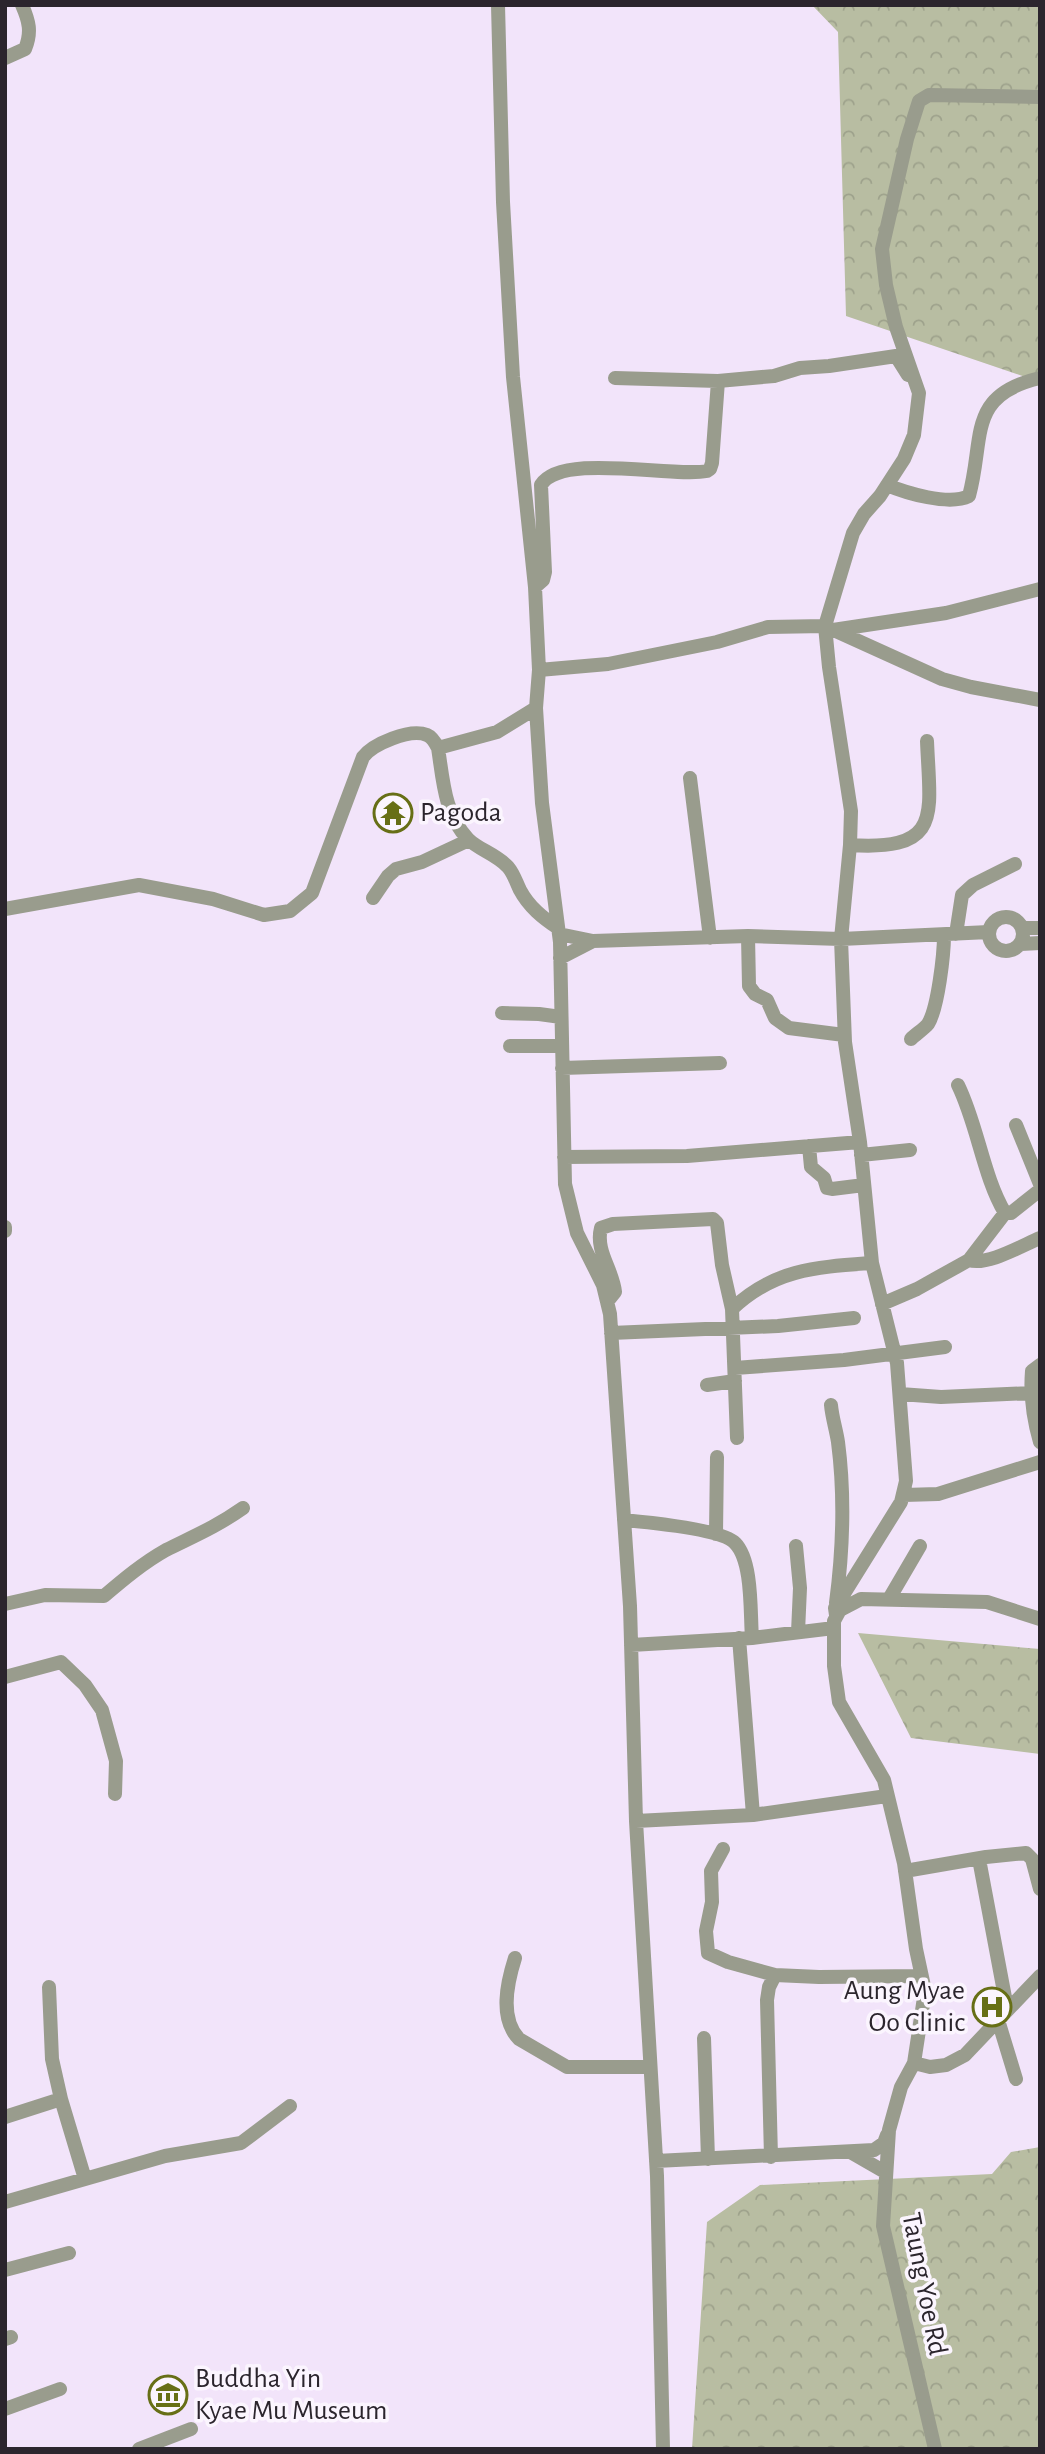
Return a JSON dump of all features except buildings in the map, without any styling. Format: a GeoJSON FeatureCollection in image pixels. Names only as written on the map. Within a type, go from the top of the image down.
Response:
{"type":"FeatureCollection","features":[{"type":"Feature","properties":{"kind":"street"},"geometry":{"type":"LineString","coordinates":[[5,58],[25,49],[29,39],[29,23],[22,5]]}},
{"type":"Feature","properties":{"kind":"street"},"geometry":{"type":"LineString","coordinates":[[498,5],[503,202],[513,377],[535,587],[539,670],[536,708],[542,803],[559,931],[565,1184],[577,1233],[603,1285],[607,1303],[624,1520],[636,1821],[656,2161],[663,2449]]}},
{"type":"Feature","properties":{"kind":"street"},"geometry":{"type":"LineString","coordinates":[[835,1617],[904,1495],[906,1480],[895,1354],[873,1264],[844,1035],[841,939],[850,845],[850,800],[829,667],[829,628],[853,533],[904,459],[914,435],[919,393],[895,327],[882,249],[907,139],[919,101],[929,95],[1040,97]]}},
{"type":"Feature","properties":{"kind":"street"},"geometry":{"type":"LineString","coordinates":[[615,378],[718,381],[774,376],[800,368],[896,356],[919,393]]}},
{"type":"Feature","properties":{"kind":"street"},"geometry":{"type":"LineString","coordinates":[[887,485],[914,496],[960,499],[969,496],[981,429],[989,405],[1006,389],[1040,378]]}},
{"type":"Feature","properties":{"kind":"street"},"geometry":{"type":"LineString","coordinates":[[535,587],[543,580],[545,572],[541,485],[544,480],[551,475],[589,468],[707,471],[712,463],[718,381]]}},
{"type":"Feature","properties":{"kind":"street"},"geometry":{"type":"LineString","coordinates":[[539,670],[608,664],[717,642],[768,627],[829,628],[946,613],[1040,589]]}},
{"type":"Feature","properties":{"kind":"street"},"geometry":{"type":"LineString","coordinates":[[829,628],[950,682],[1040,700]]}},
{"type":"Feature","properties":{"kind":"street"},"geometry":{"type":"LineString","coordinates":[[438,748],[497,732],[536,708]]}},
{"type":"Feature","properties":{"kind":"street"},"geometry":{"type":"LineString","coordinates":[[5,909],[139,885],[214,899],[264,915],[290,911],[312,893],[363,757],[379,742],[421,734],[433,739],[438,748],[446,802],[458,825],[469,840],[506,864],[530,905],[559,931],[593,941],[748,936],[841,939],[989,932]]}},
{"type":"Feature","properties":{"kind":"street"},"geometry":{"type":"LineString","coordinates":[[850,845],[895,845],[911,839],[923,828],[930,806],[928,741]]}},
{"type":"Feature","properties":{"kind":"street"},"geometry":{"type":"LineString","coordinates":[[690,778],[710,938]]}},
{"type":"Feature","properties":{"kind":"street"},"geometry":{"type":"LineString","coordinates":[[373,898],[396,869],[422,862],[469,840]]}},
{"type":"Feature","properties":{"kind":"street"},"geometry":{"type":"LineString","coordinates":[[911,1039],[928,1024],[961,895],[1015,864]]}},
{"type":"Feature","properties":{"kind":"street"},"geometry":{"type":"LineString","coordinates":[[1004,917],[1018,921],[1022,928],[1021,943],[1015,949],[1000,951],[994,947],[989,932],[996,920],[1004,917]]}},
{"type":"Feature","properties":{"kind":"street"},"geometry":{"type":"LineString","coordinates":[[1022,928],[1040,928]]}},
{"type":"Feature","properties":{"kind":"street"},"geometry":{"type":"LineString","coordinates":[[748,936],[749,986],[755,995],[768,1000],[775,1018],[789,1028],[844,1035]]}},
{"type":"Feature","properties":{"kind":"street"},"geometry":{"type":"LineString","coordinates":[[560,958],[593,941]]}},
{"type":"Feature","properties":{"kind":"street"},"geometry":{"type":"LineString","coordinates":[[1021,943],[1040,943]]}},
{"type":"Feature","properties":{"kind":"street"},"geometry":{"type":"LineString","coordinates":[[502,1013],[561,1017]]}},
{"type":"Feature","properties":{"kind":"street"},"geometry":{"type":"LineString","coordinates":[[510,1046],[562,1046]]}},
{"type":"Feature","properties":{"kind":"street"},"geometry":{"type":"LineString","coordinates":[[562,1069],[720,1063]]}},
{"type":"Feature","properties":{"kind":"street"},"geometry":{"type":"LineString","coordinates":[[958,1085],[972,1116],[989,1176],[1005,1213]]}},
{"type":"Feature","properties":{"kind":"street"},"geometry":{"type":"LineString","coordinates":[[1016,1125],[1040,1184]]}},
{"type":"Feature","properties":{"kind":"street"},"geometry":{"type":"LineString","coordinates":[[809,1146],[811,1167],[824,1178],[827,1188],[864,1185]]}},
{"type":"Feature","properties":{"kind":"street"},"geometry":{"type":"LineString","coordinates":[[564,1157],[687,1156],[809,1146],[910,1150]]}},
{"type":"Feature","properties":{"kind":"street"},"geometry":{"type":"LineString","coordinates":[[1005,1213],[1011,1213],[1040,1190]]}},
{"type":"Feature","properties":{"kind":"street"},"geometry":{"type":"LineString","coordinates":[[882,1304],[969,1261],[1005,1213]]}},
{"type":"Feature","properties":{"kind":"street"},"geometry":{"type":"LineString","coordinates":[[607,1303],[615,1292],[600,1245],[601,1228],[613,1224],[713,1219],[717,1223],[722,1265],[732,1309],[737,1437]]}},
{"type":"Feature","properties":{"kind":"street"},"geometry":{"type":"LineString","coordinates":[[969,1261],[977,1263],[990,1259],[1040,1238]]}},
{"type":"Feature","properties":{"kind":"street"},"geometry":{"type":"LineString","coordinates":[[732,1309],[771,1280],[791,1273],[873,1264]]}},
{"type":"Feature","properties":{"kind":"street"},"geometry":{"type":"LineString","coordinates":[[611,1333],[733,1328],[854,1318]]}},
{"type":"Feature","properties":{"kind":"street"},"geometry":{"type":"LineString","coordinates":[[707,1385],[735,1374],[945,1347]]}},
{"type":"Feature","properties":{"kind":"street"},"geometry":{"type":"LineString","coordinates":[[1040,1365],[1032,1371],[1031,1393],[1034,1422],[1040,1442]]}},
{"type":"Feature","properties":{"kind":"street"},"geometry":{"type":"LineString","coordinates":[[900,1394],[941,1397],[1031,1393]]}},
{"type":"Feature","properties":{"kind":"street","name":"Taung Yoe Rd"},"geometry":{"type":"LineString","coordinates":[[831,1405],[838,1441],[843,1517],[842,1556],[835,1617],[834,1666],[839,1702],[884,1780],[905,1871],[926,1996],[914,2063],[901,2087],[889,2130],[884,2232],[935,2449]]}},
{"type":"Feature","properties":{"kind":"street"},"geometry":{"type":"LineString","coordinates":[[716,1534],[717,1457]]}},
{"type":"Feature","properties":{"kind":"street"},"geometry":{"type":"LineString","coordinates":[[904,1495],[938,1494],[1040,1462]]}},
{"type":"Feature","properties":{"kind":"street"},"geometry":{"type":"LineString","coordinates":[[5,1604],[45,1595],[104,1596],[132,1572],[165,1551],[218,1526],[243,1508]]}},
{"type":"Feature","properties":{"kind":"street"},"geometry":{"type":"LineString","coordinates":[[624,1520],[716,1534],[734,1541],[741,1554],[748,1576],[745,1638],[753,1815]]}},
{"type":"Feature","properties":{"kind":"street"},"geometry":{"type":"LineString","coordinates":[[796,1546],[800,1588],[798,1632]]}},
{"type":"Feature","properties":{"kind":"street"},"geometry":{"type":"LineString","coordinates":[[889,1599],[920,1546]]}},
{"type":"Feature","properties":{"kind":"street"},"geometry":{"type":"LineString","coordinates":[[631,1645],[798,1632],[835,1617],[851,1603],[861,1599],[987,1602],[1040,1619]]}},
{"type":"Feature","properties":{"kind":"street"},"geometry":{"type":"LineString","coordinates":[[5,1677],[61,1662],[85,1685],[102,1710],[116,1761],[115,1794]]}},
{"type":"Feature","properties":{"kind":"street"},"geometry":{"type":"LineString","coordinates":[[636,1821],[753,1815],[887,1796]]}},
{"type":"Feature","properties":{"kind":"street"},"geometry":{"type":"LineString","coordinates":[[723,1849],[711,1871],[712,1902],[706,1931],[708,1953],[728,1962],[775,1975],[921,1976]]}},
{"type":"Feature","properties":{"kind":"street"},"geometry":{"type":"LineString","coordinates":[[905,1871],[1026,1853],[1032,1859],[1040,1889]]}},
{"type":"Feature","properties":{"kind":"street"},"geometry":{"type":"LineString","coordinates":[[979,1858],[1002,2014],[1016,2079]]}},
{"type":"Feature","properties":{"kind":"street"},"geometry":{"type":"LineString","coordinates":[[515,1958],[509,1978],[508,2021],[519,2039],[567,2067],[650,2067]]}},
{"type":"Feature","properties":{"kind":"street"},"geometry":{"type":"LineString","coordinates":[[771,2157],[768,2000],[769,1987],[775,1975]]}},
{"type":"Feature","properties":{"kind":"street"},"geometry":{"type":"LineString","coordinates":[[914,2063],[930,2067],[946,2065],[965,2054],[1040,1976]]}},
{"type":"Feature","properties":{"kind":"street"},"geometry":{"type":"LineString","coordinates":[[48,1987],[52,2059],[85,2179]]}},
{"type":"Feature","properties":{"kind":"street"},"geometry":{"type":"LineString","coordinates":[[704,2038],[709,2159]]}},
{"type":"Feature","properties":{"kind":"street"},"geometry":{"type":"LineString","coordinates":[[5,2117],[61,2099]]}},
{"type":"Feature","properties":{"kind":"street"},"geometry":{"type":"LineString","coordinates":[[5,2202],[165,2156],[241,2143],[290,2106]]}},
{"type":"Feature","properties":{"kind":"street"},"geometry":{"type":"LineString","coordinates":[[656,2161],[874,2150],[884,2143],[889,2130]]}},
{"type":"Feature","properties":{"kind":"street"},"geometry":{"type":"LineString","coordinates":[[847,2151],[885,2172]]}},
{"type":"Feature","properties":{"kind":"street"},"geometry":{"type":"LineString","coordinates":[[5,2270],[69,2253]]}},
{"type":"Feature","properties":{"kind":"street"},"geometry":{"type":"LineString","coordinates":[[5,2409],[60,2389]]}},
{"type":"Feature","properties":{"kind":"street"},"geometry":{"type":"LineString","coordinates":[[139,2449],[191,2429]]}},
{"type":"Feature","properties":{"kind":"green space"},"geometry":{"type":"Polygon","coordinates":[[[812,5],[1040,5],[1040,382],[846,316],[838,32],[812,5]]]}},
{"type":"Feature","properties":{"kind":"green space"},"geometry":{"type":"Polygon","coordinates":[[[858,1633],[1040,1649],[1040,1754],[911,1738],[858,1633]]]}},
{"type":"Feature","properties":{"kind":"green space"},"geometry":{"type":"Polygon","coordinates":[[[1040,2147],[1040,2449],[692,2449],[707,2222],[760,2185],[992,2174],[1011,2152],[1040,2147]]]}},
{"type":"Feature","properties":{"kind":"place","name":"Pagoda"},"geometry":{"type":"Point","coordinates":[393,813]}},
{"type":"Feature","properties":{"kind":"place","name":"Aung Myae Oo Clinic"},"geometry":{"type":"Point","coordinates":[992,2007]}},
{"type":"Feature","properties":{"kind":"place","name":"Buddha Yin Kyae Mu Museum"},"geometry":{"type":"Point","coordinates":[168,2395]}}]}
